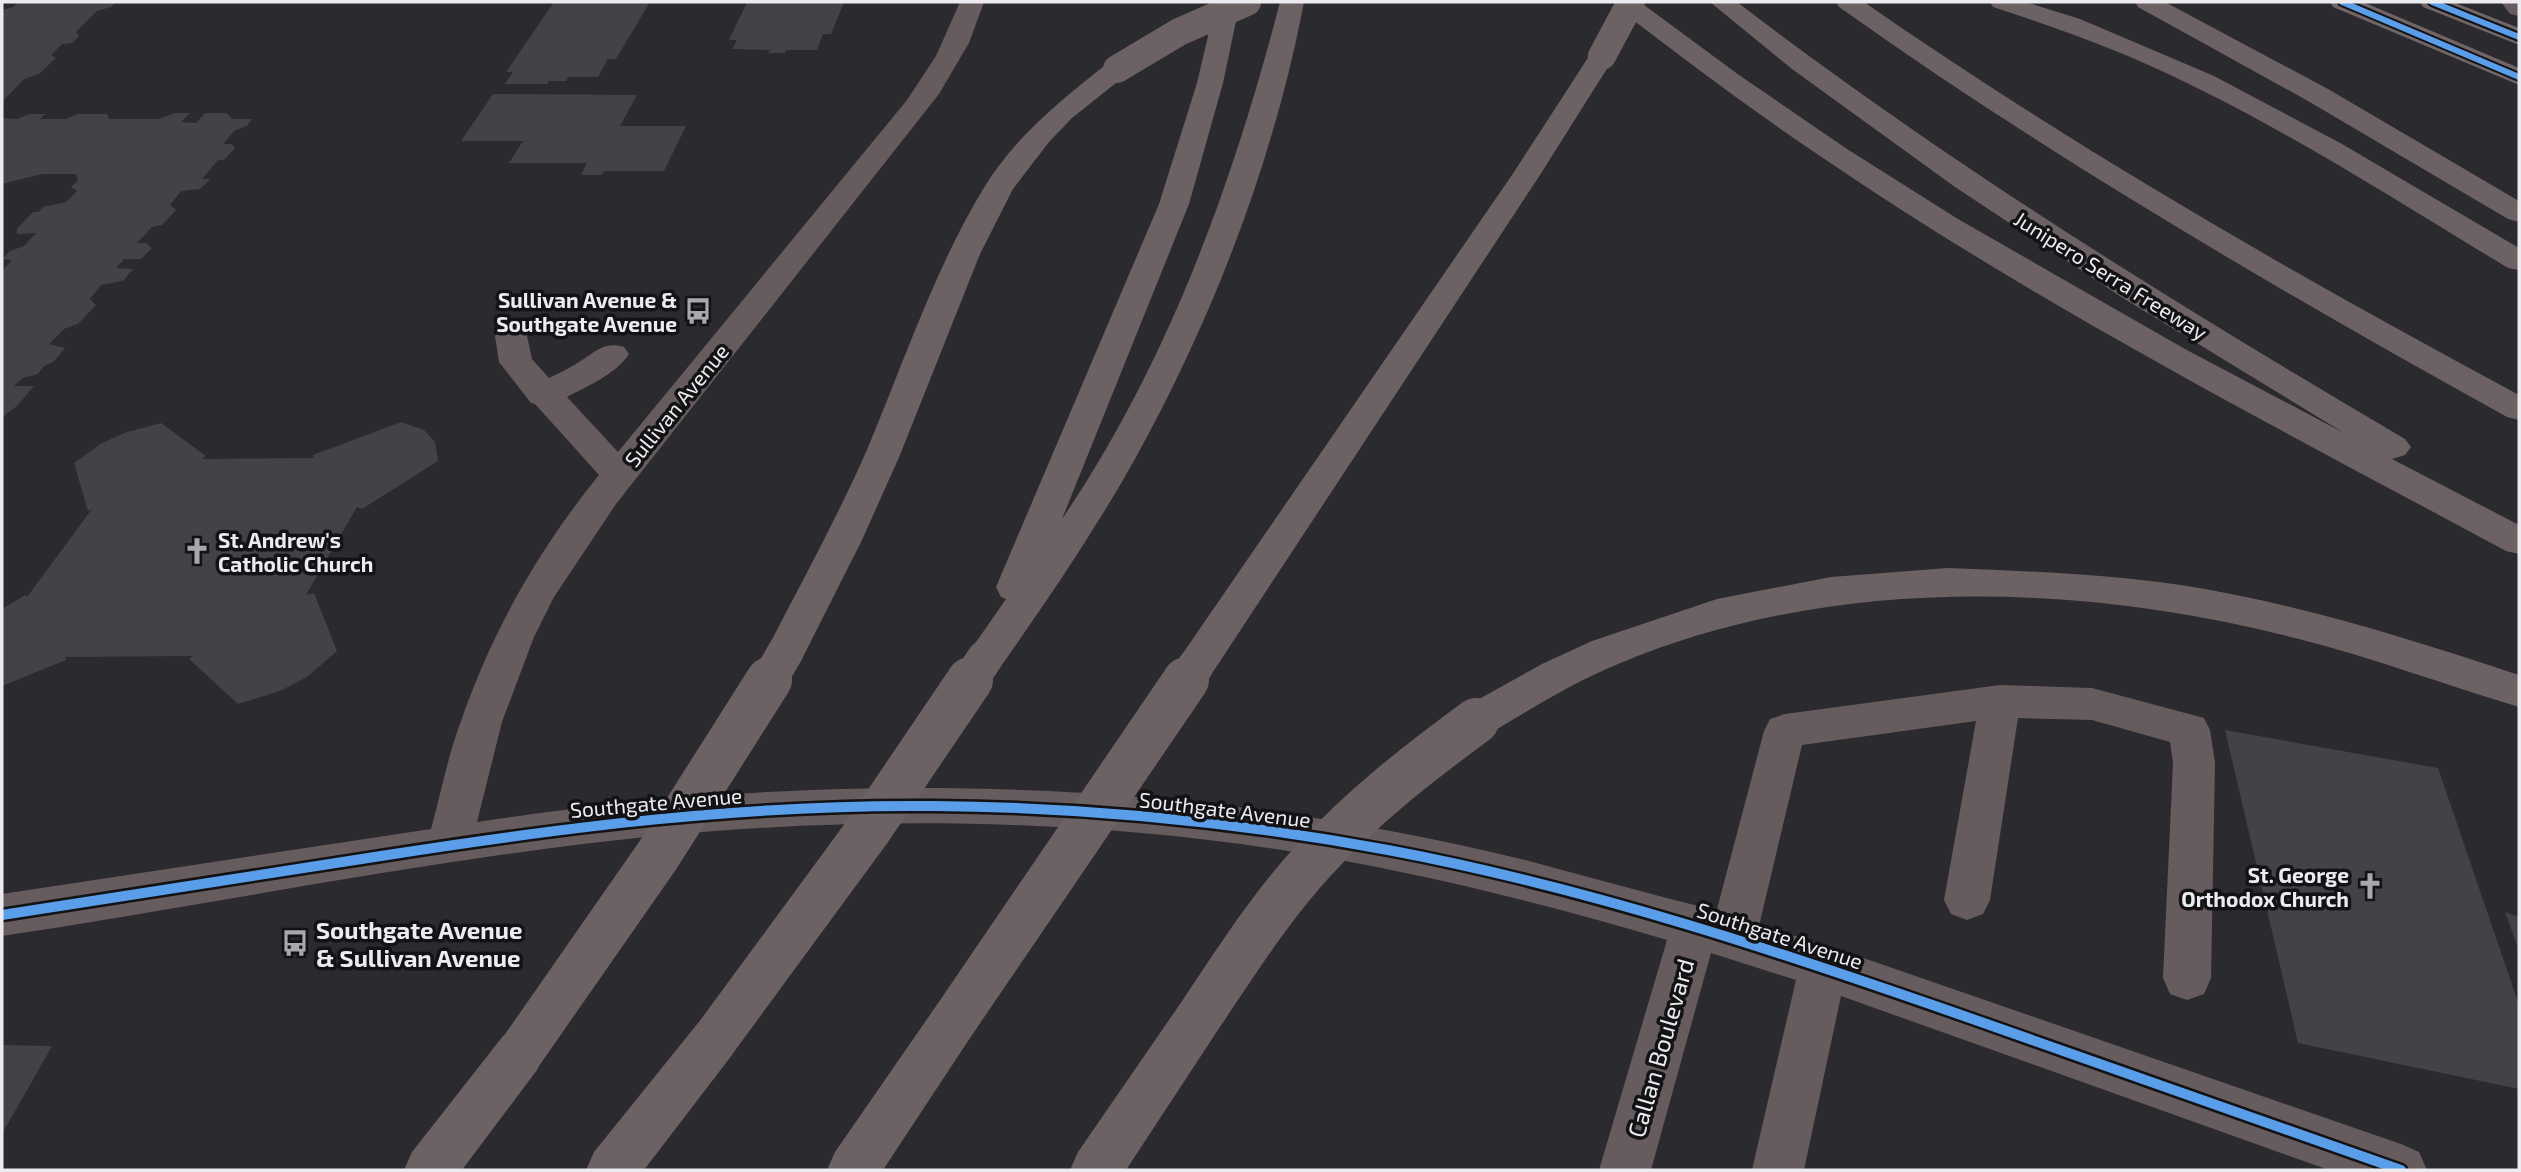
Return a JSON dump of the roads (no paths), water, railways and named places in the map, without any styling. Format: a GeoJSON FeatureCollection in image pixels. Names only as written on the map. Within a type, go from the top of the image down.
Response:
{"type":"FeatureCollection","features":[{"type":"Feature","properties":{"kind":"highway"},"geometry":{"type":"LineString","coordinates":[[985,658],[1164,232],[1202,115],[1228,2]]}},
{"type":"Feature","properties":{"kind":"highway"},"geometry":{"type":"LineString","coordinates":[[430,1170],[602,941],[677,830],[786,651],[848,528],[965,254],[999,187],[1039,136],[1062,113],[1117,69],[1179,32],[1247,2]]}},
{"type":"Feature","properties":{"kind":"highway"},"geometry":{"type":"LineString","coordinates":[[612,1170],[715,1040],[867,832],[1082,517],[1123,446],[1187,319],[1228,222],[1250,163],[1276,76],[1292,2]]}},
{"type":"Feature","properties":{"kind":"highway"},"geometry":{"type":"LineString","coordinates":[[1625,2],[1789,122],[2019,269],[2211,378],[2519,541]]}},
{"type":"Feature","properties":{"kind":"highway"},"geometry":{"type":"LineString","coordinates":[[853,1170],[1526,175],[1602,56],[1631,2]]}},
{"type":"Feature","properties":{"kind":"highway","name":"Junipero Serra Freeway"},"geometry":{"type":"LineString","coordinates":[[1722,2],[1857,106],[2049,237],[2272,375],[2519,520]]}},
{"type":"Feature","properties":{"kind":"highway"},"geometry":{"type":"LineString","coordinates":[[1848,2],[1984,96],[2146,197],[2323,301],[2519,408]]}},
{"type":"Feature","properties":{"kind":"highway"},"geometry":{"type":"LineString","coordinates":[[2002,2],[2051,17],[2144,52],[2216,86],[2519,261]]}},
{"type":"Feature","properties":{"kind":"highway"},"geometry":{"type":"LineString","coordinates":[[2147,2],[2318,95],[2519,213]]}},
{"type":"Feature","properties":{"kind":"highway"},"geometry":{"type":"LineString","coordinates":[[1096,1170],[1197,1020],[1294,884],[1335,838],[1379,796],[1476,721],[1559,673],[1605,652],[1696,620],[1835,591],[1937,583],[2105,589],[2218,606],[2276,618],[2389,648],[2519,691]]}},
{"type":"Feature","properties":{"kind":"main road"},"geometry":{"type":"LineString","coordinates":[[2342,2],[2519,77]]}},
{"type":"Feature","properties":{"kind":"main road"},"geometry":{"type":"LineString","coordinates":[[2432,2],[2519,37]]}},
{"type":"Feature","properties":{"kind":"street","name":"Sullivan Avenue"},"geometry":{"type":"LineString","coordinates":[[449,845],[481,722],[514,637],[538,590],[569,541],[619,475],[917,106],[946,64],[965,26],[972,2]]}},
{"type":"Feature","properties":{"kind":"street"},"geometry":{"type":"LineString","coordinates":[[2513,2],[2519,9]]}},
{"type":"Feature","properties":{"kind":"street"},"geometry":{"type":"LineString","coordinates":[[516,328],[511,336],[516,362],[543,395],[619,475]]}},
{"type":"Feature","properties":{"kind":"street"},"geometry":{"type":"LineString","coordinates":[[543,395],[593,369],[612,354]]}},
{"type":"Feature","properties":{"kind":"street"},"geometry":{"type":"LineString","coordinates":[[1967,900],[2000,701],[2092,704],[2189,730],[2194,763],[2188,978]]}},
{"type":"Feature","properties":{"kind":"street","name":"Callan Boulevard"},"geometry":{"type":"LineString","coordinates":[[1625,1170],[1785,731],[2000,701]]}},
{"type":"Feature","properties":{"kind":"street","name":"Southgate Avenue"},"geometry":{"type":"LineString","coordinates":[[2,915],[569,827],[693,814],[902,807],[1070,810],[1185,819],[1386,849],[1540,882],[1714,931],[1824,966],[2401,1170]]}},
{"type":"Feature","properties":{"kind":"street"},"geometry":{"type":"LineString","coordinates":[[1779,1170],[1824,966]]}},
{"type":"Feature","properties":{"kind":"place","name":"Sullivan Avenue & Southgate Avenue"},"geometry":{"type":"Point","coordinates":[698,311]}},
{"type":"Feature","properties":{"kind":"place","name":"St. Andrew's Catholic Church"},"geometry":{"type":"Point","coordinates":[197,551]}},
{"type":"Feature","properties":{"kind":"place","name":"St. George Orthodox Church"},"geometry":{"type":"Point","coordinates":[2370,886]}},
{"type":"Feature","properties":{"kind":"place","name":"Southgate Avenue & Sullivan Avenue"},"geometry":{"type":"Point","coordinates":[295,943]}}]}
